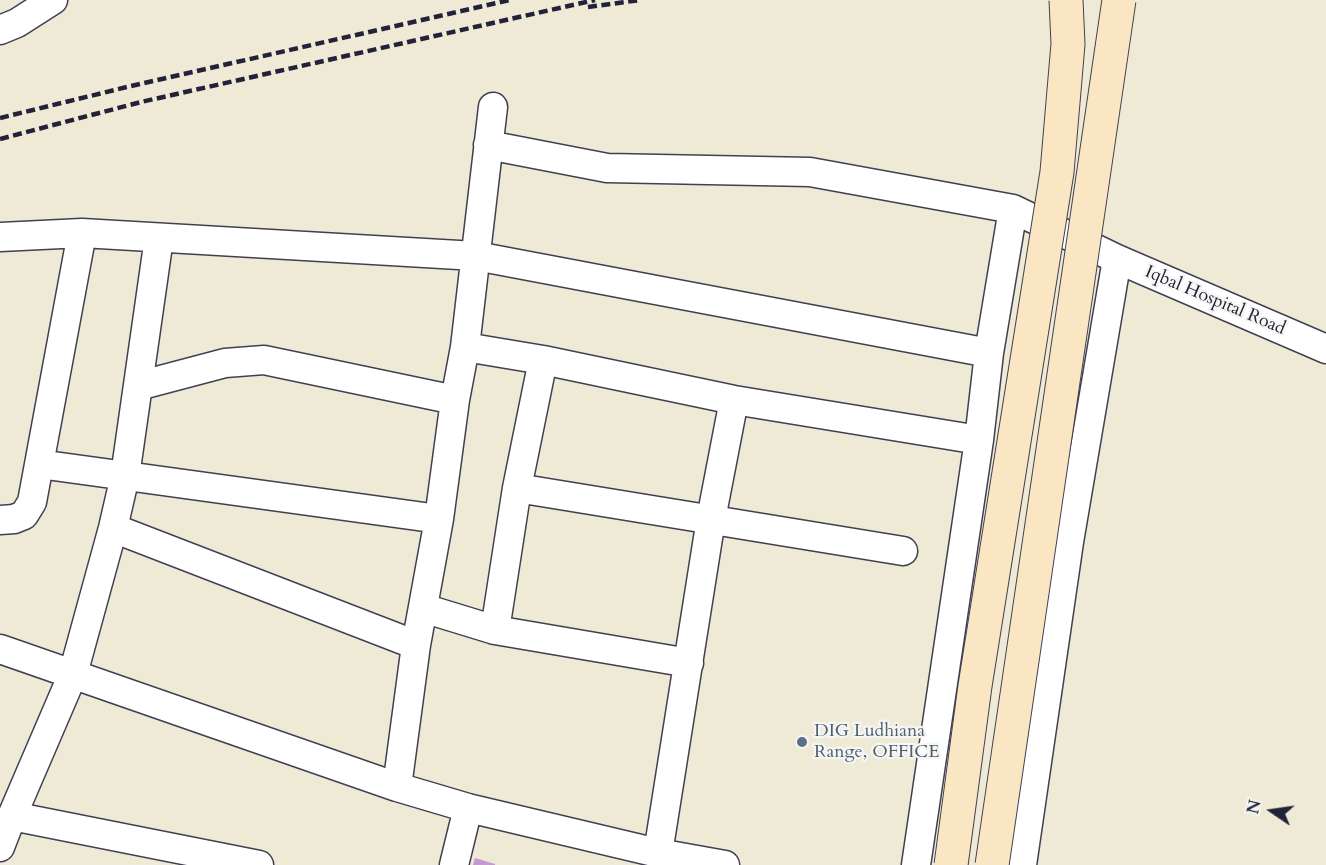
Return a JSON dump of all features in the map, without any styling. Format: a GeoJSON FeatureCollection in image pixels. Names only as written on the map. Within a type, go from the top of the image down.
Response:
{"type":"FeatureCollection","features":[{"type":"Feature","properties":{"kind":"street"},"geometry":{"type":"LineString","coordinates":[[0,30],[17,23],[52,0]]}},
{"type":"Feature","properties":{"kind":"street"},"geometry":{"type":"LineString","coordinates":[[951,865],[977,675],[1057,172],[1068,44],[1066,0]]}},
{"type":"Feature","properties":{"kind":"street"},"geometry":{"type":"LineString","coordinates":[[992,865],[1119,0]]}},
{"type":"Feature","properties":{"kind":"street"},"geometry":{"type":"LineString","coordinates":[[397,787],[416,645],[439,519],[455,400],[465,347],[493,107]]}},
{"type":"Feature","properties":{"kind":"street","name":"Iqbal Hospital Road"},"geometry":{"type":"LineString","coordinates":[[488,145],[607,168],[810,172],[1013,209],[1111,256],[1326,349]]}},
{"type":"Feature","properties":{"kind":"street"},"geometry":{"type":"LineString","coordinates":[[916,865],[979,440],[989,353],[1013,209]]}},
{"type":"Feature","properties":{"kind":"street"},"geometry":{"type":"LineString","coordinates":[[0,237],[82,233],[476,256],[989,353]]}},
{"type":"Feature","properties":{"kind":"street"},"geometry":{"type":"LineString","coordinates":[[0,520],[14,519],[24,514],[32,502],[82,233]]}},
{"type":"Feature","properties":{"kind":"street"},"geometry":{"type":"LineString","coordinates":[[0,847],[74,674],[113,528],[125,476],[159,238]]}},
{"type":"Feature","properties":{"kind":"street"},"geometry":{"type":"LineString","coordinates":[[1022,865],[1111,256]]}},
{"type":"Feature","properties":{"kind":"street"},"geometry":{"type":"LineString","coordinates":[[465,347],[543,360],[734,400],[979,440]]}},
{"type":"Feature","properties":{"kind":"street"},"geometry":{"type":"LineString","coordinates":[[138,386],[225,363],[264,360],[455,400]]}},
{"type":"Feature","properties":{"kind":"street"},"geometry":{"type":"LineString","coordinates":[[495,630],[517,488],[543,360]]}},
{"type":"Feature","properties":{"kind":"street"},"geometry":{"type":"LineString","coordinates":[[657,853],[711,519],[734,400]]}},
{"type":"Feature","properties":{"kind":"street"},"geometry":{"type":"LineString","coordinates":[[39,464],[439,519]]}},
{"type":"Feature","properties":{"kind":"street"},"geometry":{"type":"LineString","coordinates":[[517,488],[903,551]]}},
{"type":"Feature","properties":{"kind":"street"},"geometry":{"type":"LineString","coordinates":[[113,528],[416,645]]}},
{"type":"Feature","properties":{"kind":"street"},"geometry":{"type":"LineString","coordinates":[[423,608],[495,630],[689,663]]}},
{"type":"Feature","properties":{"kind":"street"},"geometry":{"type":"LineString","coordinates":[[0,650],[397,787],[468,808],[657,853],[725,865]]}},
{"type":"Feature","properties":{"kind":"street"},"geometry":{"type":"LineString","coordinates":[[454,865],[468,808]]}},
{"type":"Feature","properties":{"kind":"street"},"geometry":{"type":"LineString","coordinates":[[12,816],[259,865]]}},
{"type":"Feature","properties":{"kind":"building"},"geometry":{"type":"Polygon","coordinates":[[[475,858],[495,864],[495,865],[473,865],[475,858]]]}},
{"type":"Feature","properties":{"kind":"railway"},"geometry":{"type":"LineString","coordinates":[[0,118],[510,0]]}},
{"type":"Feature","properties":{"kind":"railway"},"geometry":{"type":"LineString","coordinates":[[0,139],[141,102],[595,0]]}},
{"type":"Feature","properties":{"kind":"railway"},"geometry":{"type":"LineString","coordinates":[[588,7],[640,0]]}},
{"type":"Feature","properties":{"kind":"place","name":"DIG Ludhiana Range, OFFICE"},"geometry":{"type":"Point","coordinates":[802,742]}}]}
